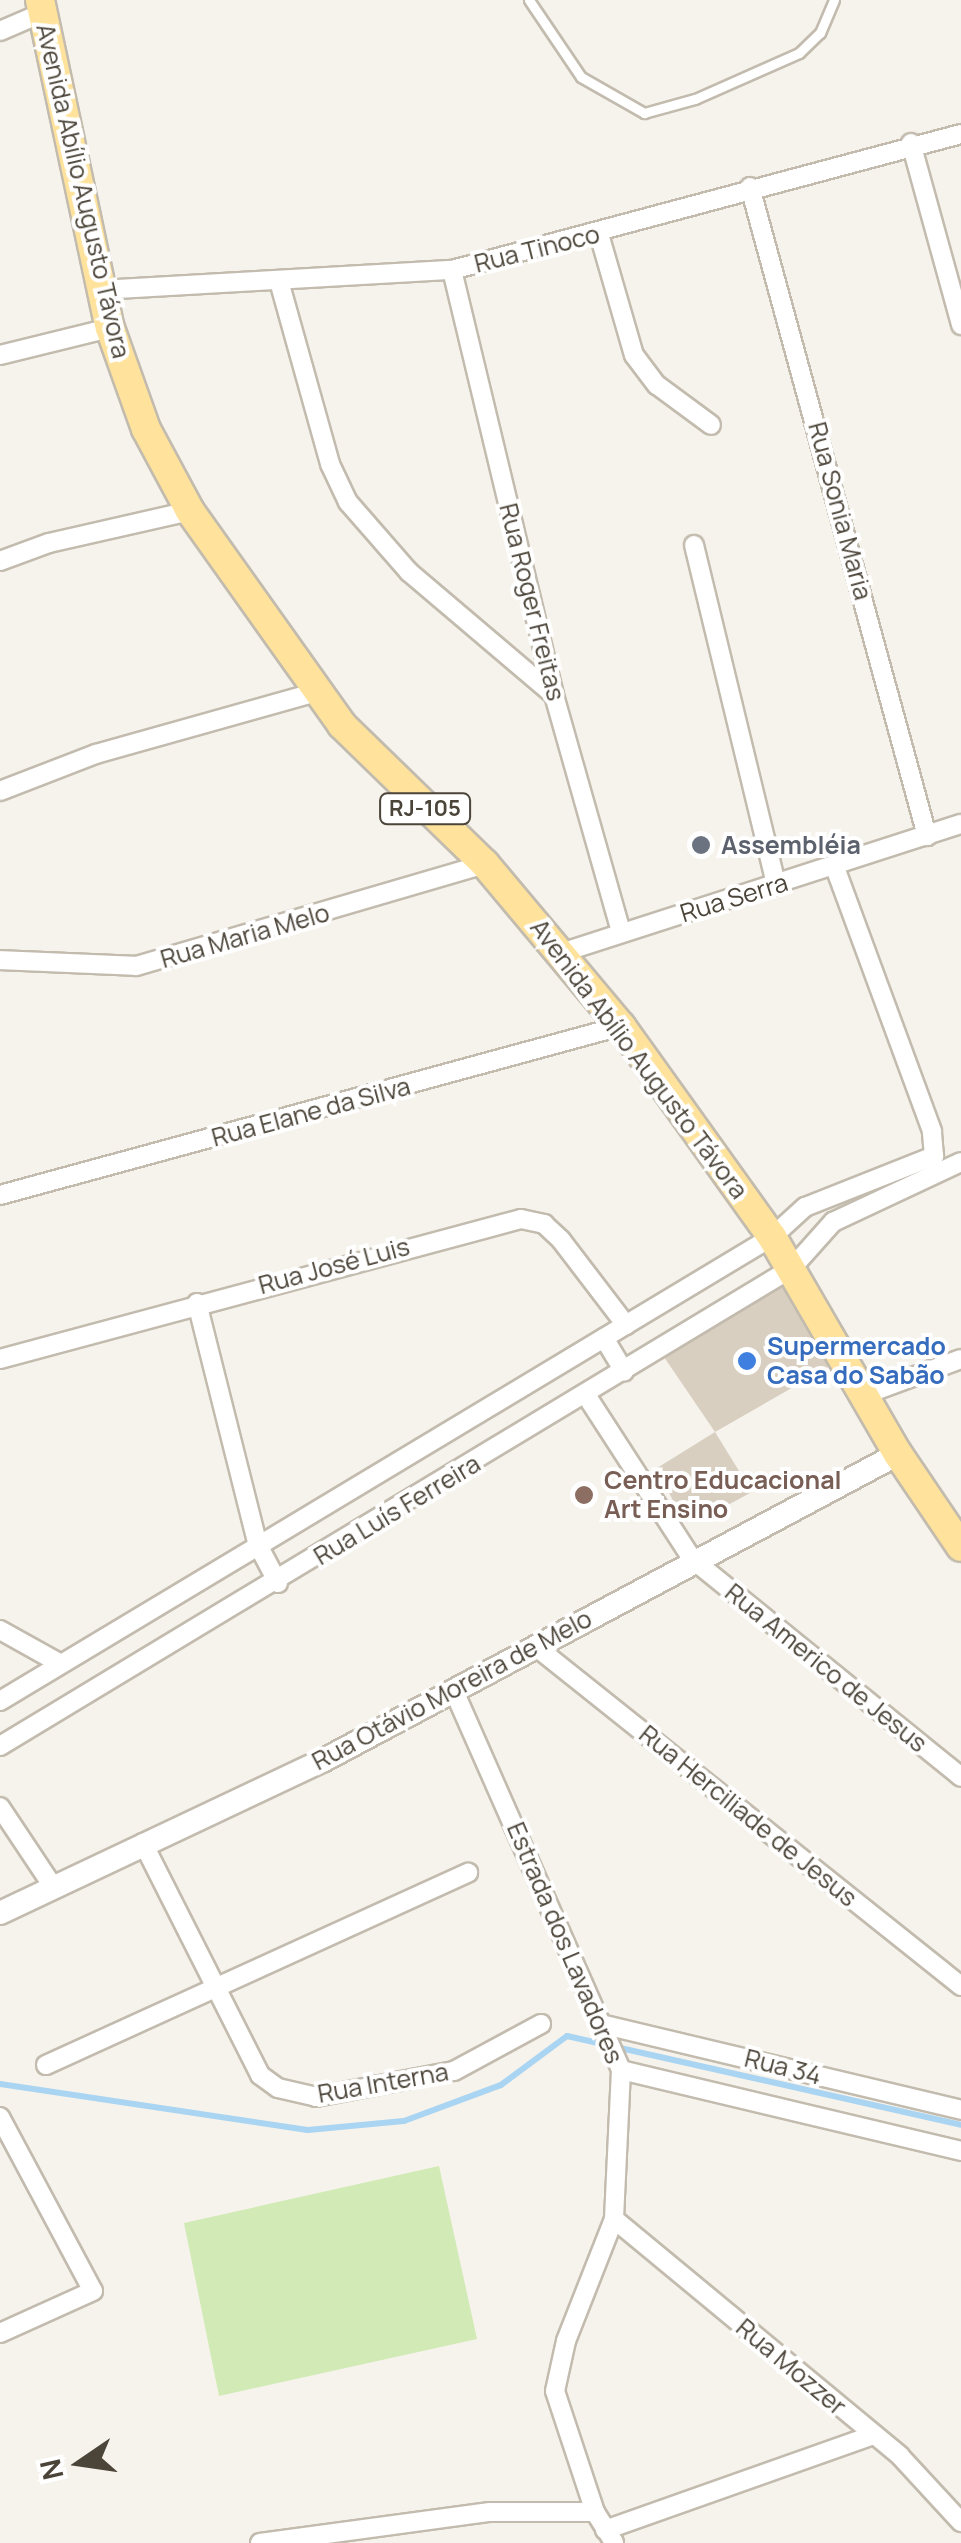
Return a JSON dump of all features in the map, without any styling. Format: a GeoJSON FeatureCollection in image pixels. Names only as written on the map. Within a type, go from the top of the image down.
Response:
{"type":"FeatureCollection","features":[{"type":"Feature","properties":{"kind":"main road","name":"Avenida Abílio Augusto Távora"},"geometry":{"type":"LineString","coordinates":[[41,7],[110,328],[146,429],[190,511],[316,692],[371,756],[485,864],[564,952],[621,1026],[772,1237],[898,1454],[958,1540]]}},
{"type":"Feature","properties":{"kind":"street"},"geometry":{"type":"LineString","coordinates":[[0,31],[41,7]]}},
{"type":"Feature","properties":{"kind":"street","name":"Rua Tinoco"},"geometry":{"type":"LineString","coordinates":[[100,290],[452,270],[599,234],[750,186],[911,143],[961,134]]}},
{"type":"Feature","properties":{"kind":"street"},"geometry":{"type":"LineString","coordinates":[[911,143],[961,325]]}},
{"type":"Feature","properties":{"kind":"street","name":"Rua Sonia Maria"},"geometry":{"type":"LineString","coordinates":[[750,186],[926,836]]}},
{"type":"Feature","properties":{"kind":"street"},"geometry":{"type":"LineString","coordinates":[[599,234],[634,355],[657,385],[711,425]]}},
{"type":"Feature","properties":{"kind":"street","name":"Rua Roger Freitas"},"geometry":{"type":"LineString","coordinates":[[452,270],[554,695],[621,932]]}},
{"type":"Feature","properties":{"kind":"street"},"geometry":{"type":"LineString","coordinates":[[279,281],[330,464],[355,513],[410,572],[554,695]]}},
{"type":"Feature","properties":{"kind":"street"},"geometry":{"type":"LineString","coordinates":[[0,356],[110,328]]}},
{"type":"Feature","properties":{"kind":"street"},"geometry":{"type":"LineString","coordinates":[[0,561],[49,542],[190,511]]}},
{"type":"Feature","properties":{"kind":"street"},"geometry":{"type":"LineString","coordinates":[[694,545],[776,885]]}},
{"type":"Feature","properties":{"kind":"street"},"geometry":{"type":"LineString","coordinates":[[0,791],[96,754],[316,692]]}},
{"type":"Feature","properties":{"kind":"street","name":"Rua Serra"},"geometry":{"type":"LineString","coordinates":[[564,952],[835,868],[961,824]]}},
{"type":"Feature","properties":{"kind":"street","name":"Rua Maria Melo"},"geometry":{"type":"LineString","coordinates":[[0,960],[136,966],[485,864]]}},
{"type":"Feature","properties":{"kind":"street","name":"Rua Luís Ferreira"},"geometry":{"type":"LineString","coordinates":[[0,1702],[772,1237],[820,1200],[929,1160],[936,1150],[932,1131],[835,868]]}},
{"type":"Feature","properties":{"kind":"street","name":"Rua Elane da Silva"},"geometry":{"type":"LineString","coordinates":[[0,1195],[621,1026]]}},
{"type":"Feature","properties":{"kind":"street","name":"Rua Luís Ferreira"},"geometry":{"type":"LineString","coordinates":[[0,1746],[278,1583],[792,1268],[833,1222],[961,1162]]}},
{"type":"Feature","properties":{"kind":"street","name":"Rua José Luis"},"geometry":{"type":"LineString","coordinates":[[0,1359],[521,1218],[544,1224],[561,1240],[626,1325]]}},
{"type":"Feature","properties":{"kind":"street"},"geometry":{"type":"LineString","coordinates":[[197,1303],[258,1545],[278,1583]]}},
{"type":"Feature","properties":{"kind":"street"},"geometry":{"type":"LineString","coordinates":[[604,1338],[624,1371]]}},
{"type":"Feature","properties":{"kind":"street"},"geometry":{"type":"LineString","coordinates":[[864,1395],[961,1359]]}},
{"type":"Feature","properties":{"kind":"street","name":"Rua Americo de Jesus"},"geometry":{"type":"LineString","coordinates":[[586,1395],[692,1559],[961,1777]]}},
{"type":"Feature","properties":{"kind":"street","name":"Rua Otávio Moreira de Melo"},"geometry":{"type":"LineString","coordinates":[[0,1913],[454,1691],[692,1559],[898,1454]]}},
{"type":"Feature","properties":{"kind":"street"},"geometry":{"type":"LineString","coordinates":[[0,1630],[60,1663]]}},
{"type":"Feature","properties":{"kind":"street","name":"Rua Herciliade de Jesus"},"geometry":{"type":"LineString","coordinates":[[536,1646],[961,1986]]}},
{"type":"Feature","properties":{"kind":"street","name":"Estrada dos Lavadores"},"geometry":{"type":"LineString","coordinates":[[454,1691],[607,2030],[619,2066],[614,2219],[555,2380],[557,2410],[594,2512],[610,2536]]}},
{"type":"Feature","properties":{"kind":"street"},"geometry":{"type":"LineString","coordinates":[[0,1807],[54,1888]]}},
{"type":"Feature","properties":{"kind":"street","name":"Rua Interna"},"geometry":{"type":"LineString","coordinates":[[143,1843],[217,1983],[260,2076],[278,2088],[316,2097],[466,2068],[541,2024]]}},
{"type":"Feature","properties":{"kind":"street"},"geometry":{"type":"LineString","coordinates":[[46,2064],[217,1983],[468,1873]]}},
{"type":"Feature","properties":{"kind":"street","name":"Rua 34"},"geometry":{"type":"LineString","coordinates":[[607,2030],[961,2110]]}},
{"type":"Feature","properties":{"kind":"street"},"geometry":{"type":"LineString","coordinates":[[619,2066],[961,2150]]}},
{"type":"Feature","properties":{"kind":"street"},"geometry":{"type":"LineString","coordinates":[[0,2116],[93,2291],[0,2333]]}},
{"type":"Feature","properties":{"kind":"street","name":"Rua Mozzer"},"geometry":{"type":"LineString","coordinates":[[614,2219],[873,2435],[961,2522]]}},
{"type":"Feature","properties":{"kind":"street"},"geometry":{"type":"LineString","coordinates":[[610,2536],[873,2435]]}},
{"type":"Feature","properties":{"kind":"street"},"geometry":{"type":"LineString","coordinates":[[260,2543],[490,2512],[594,2512]]}},
{"type":"Feature","properties":{"kind":"lane"},"geometry":{"type":"LineString","coordinates":[[529,0],[581,77],[644,113],[696,99],[799,52],[820,33],[834,0]]}},
{"type":"Feature","properties":{"kind":"green space"},"geometry":{"type":"Polygon","coordinates":[[[439,2166],[477,2339],[219,2396],[184,2223],[439,2166]]]}},
{"type":"Feature","properties":{"kind":"building","name":"Supermercado Casa do Sabão"},"geometry":{"type":"Polygon","coordinates":[[[782,1283],[830,1366],[715,1432],[664,1357],[782,1283]]]}},
{"type":"Feature","properties":{"kind":"building"},"geometry":{"type":"Polygon","coordinates":[[[715,1432],[752,1492],[700,1520],[681,1517],[657,1468],[715,1432]]]}},
{"type":"Feature","properties":{"kind":"waterway"},"geometry":{"type":"LineString","coordinates":[[0,2084],[308,2130],[404,2121],[501,2085],[567,2036],[961,2125]]}},
{"type":"Feature","properties":{"kind":"place","name":"Assembléia"},"geometry":{"type":"Point","coordinates":[701,845]}},
{"type":"Feature","properties":{"kind":"place","name":"Supermercado Casa do Sabão"},"geometry":{"type":"Point","coordinates":[747,1361]}},
{"type":"Feature","properties":{"kind":"place","name":"Centro Educacional Art Ensino"},"geometry":{"type":"Point","coordinates":[584,1495]}}]}
